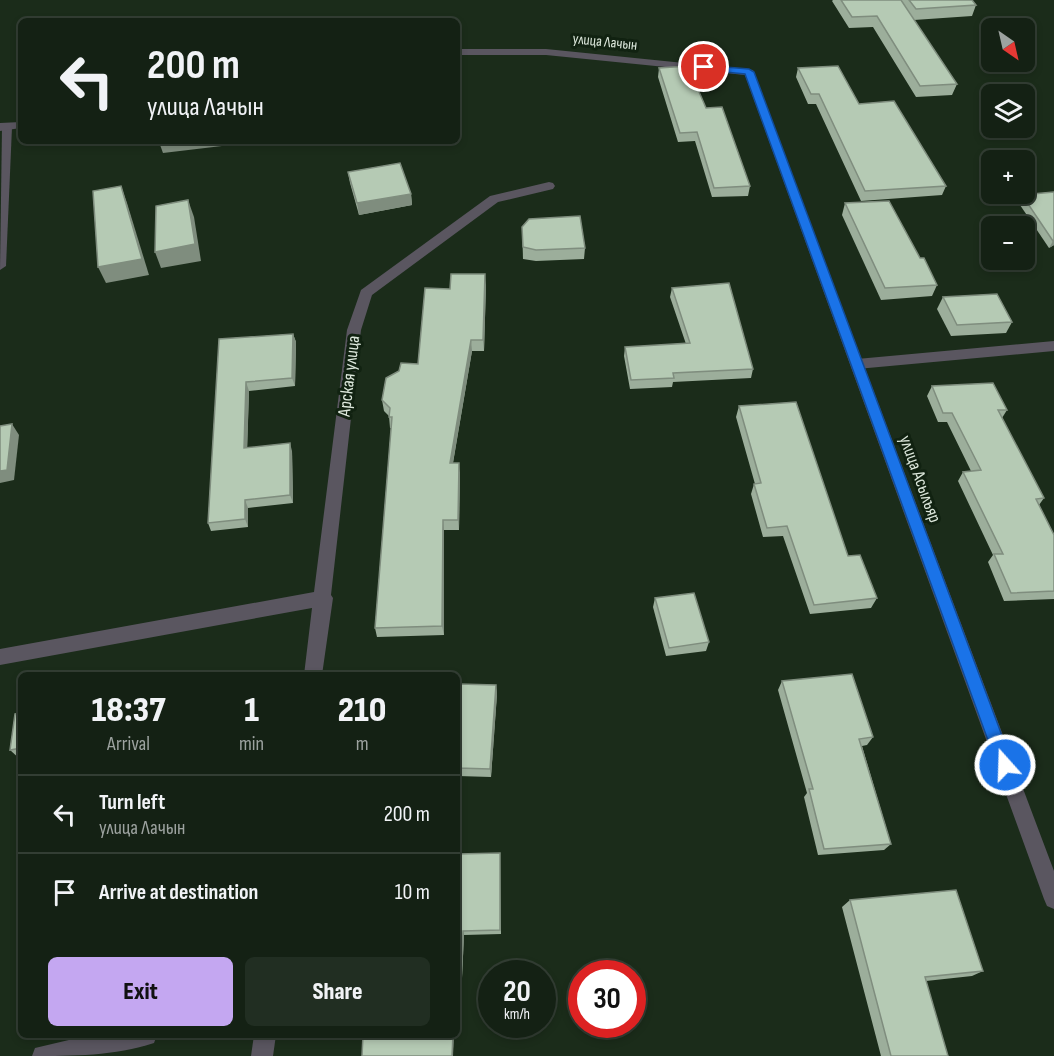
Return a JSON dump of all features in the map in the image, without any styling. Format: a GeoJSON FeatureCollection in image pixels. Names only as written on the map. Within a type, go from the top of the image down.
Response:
{"type":"FeatureCollection","features":[{"type":"Feature","properties":{"kind":"street","name":"улица Лачын"},"geometry":{"type":"LineString","coordinates":[[460,52],[546,52],[749,72]]}},
{"type":"Feature","properties":{"kind":"street","name":"улица Асылъяр"},"geometry":{"type":"LineString","coordinates":[[749,72],[1054,899]]}},
{"type":"Feature","properties":{"kind":"street"},"geometry":{"type":"LineString","coordinates":[[3,127],[18,125]]}},
{"type":"Feature","properties":{"kind":"street","name":"Арская улица"},"geometry":{"type":"LineString","coordinates":[[313,672],[354,330],[366,293],[494,199],[549,186]]}},
{"type":"Feature","properties":{"kind":"street"},"geometry":{"type":"LineString","coordinates":[[0,657],[324,597]]}},
{"type":"Feature","properties":{"kind":"street"},"geometry":{"type":"LineString","coordinates":[[43,1056],[131,1038]]}},
{"type":"Feature","properties":{"kind":"street"},"geometry":{"type":"LineString","coordinates":[[262,1056],[265,1038]]}},
{"type":"Feature","properties":{"kind":"lane"},"geometry":{"type":"LineString","coordinates":[[0,266],[3,127]]}},
{"type":"Feature","properties":{"kind":"lane"},"geometry":{"type":"LineString","coordinates":[[857,364],[1054,346]]}},
{"type":"Feature","properties":{"kind":"building"},"geometry":{"type":"Polygon","coordinates":[[[841,0],[901,0],[957,84],[920,86],[877,16],[852,17],[841,0]]]}},
{"type":"Feature","properties":{"kind":"building"},"geometry":{"type":"Polygon","coordinates":[[[909,0],[972,0],[976,5],[916,9],[909,0]]]}},
{"type":"Feature","properties":{"kind":"building"},"geometry":{"type":"Polygon","coordinates":[[[688,66],[706,108],[722,107],[750,186],[714,188],[697,132],[680,133],[659,68],[688,66]]]}},
{"type":"Feature","properties":{"kind":"building"},"geometry":{"type":"Polygon","coordinates":[[[838,66],[859,104],[894,101],[946,186],[865,191],[819,94],[811,94],[798,68],[838,66]]]}},
{"type":"Feature","properties":{"kind":"building"},"geometry":{"type":"Polygon","coordinates":[[[400,163],[411,194],[357,203],[348,172],[400,163]]]}},
{"type":"Feature","properties":{"kind":"building"},"geometry":{"type":"Polygon","coordinates":[[[121,186],[142,259],[98,267],[93,191],[121,186]]]}},
{"type":"Feature","properties":{"kind":"building"},"geometry":{"type":"Polygon","coordinates":[[[1054,192],[1053,241],[1028,204],[1035,204],[1035,194],[1054,192]]]}},
{"type":"Feature","properties":{"kind":"building"},"geometry":{"type":"Polygon","coordinates":[[[188,200],[195,244],[155,252],[156,206],[188,200]]]}},
{"type":"Feature","properties":{"kind":"building"},"geometry":{"type":"Polygon","coordinates":[[[889,201],[920,258],[924,258],[937,285],[885,288],[845,203],[889,201]]]}},
{"type":"Feature","properties":{"kind":"building"},"geometry":{"type":"Polygon","coordinates":[[[580,216],[585,248],[536,250],[523,247],[522,227],[529,219],[580,216]]]}},
{"type":"Feature","properties":{"kind":"building"},"geometry":{"type":"Polygon","coordinates":[[[451,274],[485,274],[483,340],[471,340],[450,463],[459,463],[458,520],[443,520],[442,626],[375,628],[392,417],[389,417],[390,408],[382,400],[386,378],[399,371],[401,363],[418,364],[425,288],[450,289],[451,274]]]}},
{"type":"Feature","properties":{"kind":"building"},"geometry":{"type":"Polygon","coordinates":[[[729,283],[753,369],[673,373],[674,378],[631,380],[625,347],[690,343],[672,288],[729,283]]]}},
{"type":"Feature","properties":{"kind":"building"},"geometry":{"type":"Polygon","coordinates":[[[997,294],[1012,322],[957,325],[943,297],[997,294]]]}},
{"type":"Feature","properties":{"kind":"building"},"geometry":{"type":"Polygon","coordinates":[[[293,334],[292,378],[246,382],[244,448],[290,443],[290,495],[245,500],[245,519],[208,523],[219,339],[293,334]]]}},
{"type":"Feature","properties":{"kind":"building"},"geometry":{"type":"Polygon","coordinates":[[[993,383],[1007,410],[998,410],[1044,498],[1036,499],[1054,535],[1054,591],[1011,593],[994,554],[1003,554],[963,472],[981,470],[952,413],[943,413],[932,386],[993,383]]]}},
{"type":"Feature","properties":{"kind":"building"},"geometry":{"type":"Polygon","coordinates":[[[796,402],[848,556],[860,555],[877,598],[814,605],[787,526],[767,528],[754,484],[761,483],[739,406],[796,402]]]}},
{"type":"Feature","properties":{"kind":"building"},"geometry":{"type":"Polygon","coordinates":[[[12,424],[7,470],[0,471],[0,426],[12,424]]]}},
{"type":"Feature","properties":{"kind":"building"},"geometry":{"type":"Polygon","coordinates":[[[694,593],[709,642],[669,648],[655,598],[694,593]]]}},
{"type":"Feature","properties":{"kind":"building"},"geometry":{"type":"Polygon","coordinates":[[[852,674],[873,737],[859,739],[891,844],[824,849],[809,789],[813,789],[782,681],[852,674]]]}},
{"type":"Feature","properties":{"kind":"building"},"geometry":{"type":"Polygon","coordinates":[[[460,684],[496,685],[490,769],[460,768],[460,684]]]}},
{"type":"Feature","properties":{"kind":"building"},"geometry":{"type":"Polygon","coordinates":[[[15,714],[18,714],[18,749],[10,750],[15,714]]]}},
{"type":"Feature","properties":{"kind":"building"},"geometry":{"type":"Polygon","coordinates":[[[500,853],[500,930],[463,931],[460,995],[460,854],[500,853]]]}},
{"type":"Feature","properties":{"kind":"building"},"geometry":{"type":"Polygon","coordinates":[[[956,890],[983,971],[925,977],[948,1056],[891,1056],[850,900],[956,890]]]}},
{"type":"Feature","properties":{"kind":"building"},"geometry":{"type":"Polygon","coordinates":[[[363,1038],[453,1038],[452,1056],[362,1056],[363,1038]]]}},
{"type":"Feature","properties":{"kind":"route"},"geometry":{"type":"LineString","coordinates":[[704,67],[749,72],[1005,765]]}}]}
